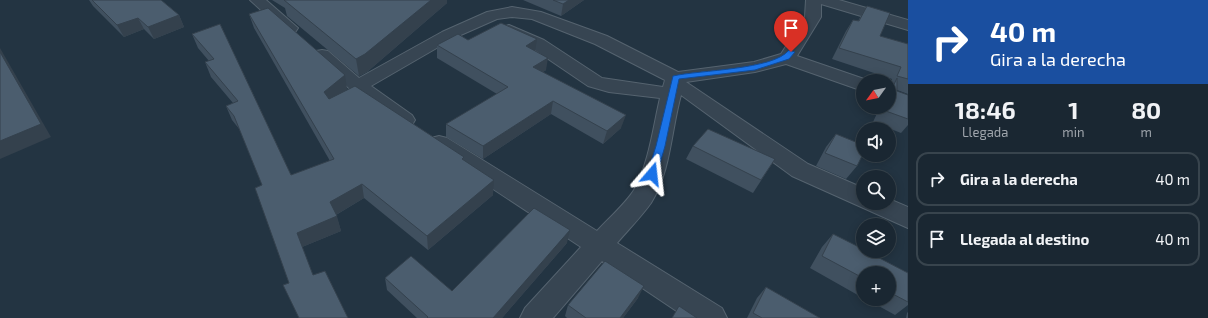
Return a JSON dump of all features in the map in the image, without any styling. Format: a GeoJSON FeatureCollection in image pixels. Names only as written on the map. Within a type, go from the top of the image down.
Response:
{"type":"FeatureCollection","features":[{"type":"Feature","properties":{"kind":"street"},"geometry":{"type":"LineString","coordinates":[[787,58],[813,17],[813,0]]}},
{"type":"Feature","properties":{"kind":"street"},"geometry":{"type":"LineString","coordinates":[[822,0],[908,25]]}},
{"type":"Feature","properties":{"kind":"street"},"geometry":{"type":"LineString","coordinates":[[264,1],[358,86],[427,136],[712,318]]}},
{"type":"Feature","properties":{"kind":"street"},"geometry":{"type":"LineString","coordinates":[[358,86],[448,35],[482,19],[493,15],[512,12],[535,15],[600,40],[674,84],[800,170],[856,195]]}},
{"type":"Feature","properties":{"kind":"street"},"geometry":{"type":"LineString","coordinates":[[482,19],[538,44],[595,82],[609,86],[674,84],[755,67],[787,58],[856,83]]}},
{"type":"Feature","properties":{"kind":"street"},"geometry":{"type":"LineString","coordinates":[[535,318],[598,244],[642,197],[661,146],[674,84]]}},
{"type":"Feature","properties":{"kind":"street"},"geometry":{"type":"LineString","coordinates":[[890,210],[908,218]]}},
{"type":"Feature","properties":{"kind":"building"},"geometry":{"type":"Polygon","coordinates":[[[92,0],[161,0],[179,15],[148,27],[138,18],[117,25],[92,0]]]}},
{"type":"Feature","properties":{"kind":"building"},"geometry":{"type":"Polygon","coordinates":[[[284,0],[431,0],[365,54],[356,59],[284,0]]]}},
{"type":"Feature","properties":{"kind":"building"},"geometry":{"type":"Polygon","coordinates":[[[553,0],[569,0],[563,4],[553,0]]]}},
{"type":"Feature","properties":{"kind":"building"},"geometry":{"type":"Polygon","coordinates":[[[867,6],[890,13],[880,36],[908,44],[908,79],[897,76],[901,67],[839,48],[853,20],[859,21],[867,6]]]}},
{"type":"Feature","properties":{"kind":"building"},"geometry":{"type":"Polygon","coordinates":[[[268,8],[345,75],[324,92],[329,99],[355,86],[464,157],[462,159],[494,180],[427,236],[362,184],[330,202],[337,216],[297,233],[313,275],[325,271],[348,318],[299,318],[283,285],[289,283],[255,188],[262,185],[234,116],[226,106],[238,101],[205,62],[214,59],[192,34],[220,24],[291,175],[334,159],[249,14],[268,8]]]}},
{"type":"Feature","properties":{"kind":"building"},"geometry":{"type":"Polygon","coordinates":[[[501,23],[537,39],[526,46],[548,58],[533,67],[626,115],[607,131],[553,101],[483,146],[446,124],[508,87],[437,45],[458,34],[468,40],[501,23]]]}},
{"type":"Feature","properties":{"kind":"building"},"geometry":{"type":"Polygon","coordinates":[[[0,52],[41,124],[0,141],[0,52]]]}},
{"type":"Feature","properties":{"kind":"building"},"geometry":{"type":"Polygon","coordinates":[[[897,78],[897,91],[908,95],[908,119],[894,114],[896,114],[897,78]]]}},
{"type":"Feature","properties":{"kind":"building"},"geometry":{"type":"Polygon","coordinates":[[[708,129],[775,159],[761,180],[693,146],[708,129]]]}},
{"type":"Feature","properties":{"kind":"building"},"geometry":{"type":"Polygon","coordinates":[[[836,134],[856,142],[856,162],[859,162],[857,166],[825,153],[836,134]]]}},
{"type":"Feature","properties":{"kind":"building"},"geometry":{"type":"Polygon","coordinates":[[[534,208],[570,230],[493,318],[427,318],[428,317],[385,278],[411,256],[452,291],[534,208]]]}},
{"type":"Feature","properties":{"kind":"building"},"geometry":{"type":"Polygon","coordinates":[[[833,234],[856,246],[856,258],[879,258],[895,266],[856,266],[856,274],[822,256],[833,234]]]}},
{"type":"Feature","properties":{"kind":"building"},"geometry":{"type":"Polygon","coordinates":[[[605,261],[644,286],[620,318],[586,318],[568,305],[605,261]]]}},
{"type":"Feature","properties":{"kind":"building"},"geometry":{"type":"Polygon","coordinates":[[[896,267],[908,273],[908,302],[896,296],[896,267]]]}},
{"type":"Feature","properties":{"kind":"building"},"geometry":{"type":"Polygon","coordinates":[[[766,287],[820,318],[762,318],[753,313],[766,287]]]}},
{"type":"Feature","properties":{"kind":"building"},"geometry":{"type":"Polygon","coordinates":[[[679,306],[697,318],[672,318],[679,306]]]}},
{"type":"Feature","properties":{"kind":"route"},"geometry":{"type":"LineString","coordinates":[[652,174],[661,146],[675,78],[755,67],[787,58],[791,52]]}}]}
